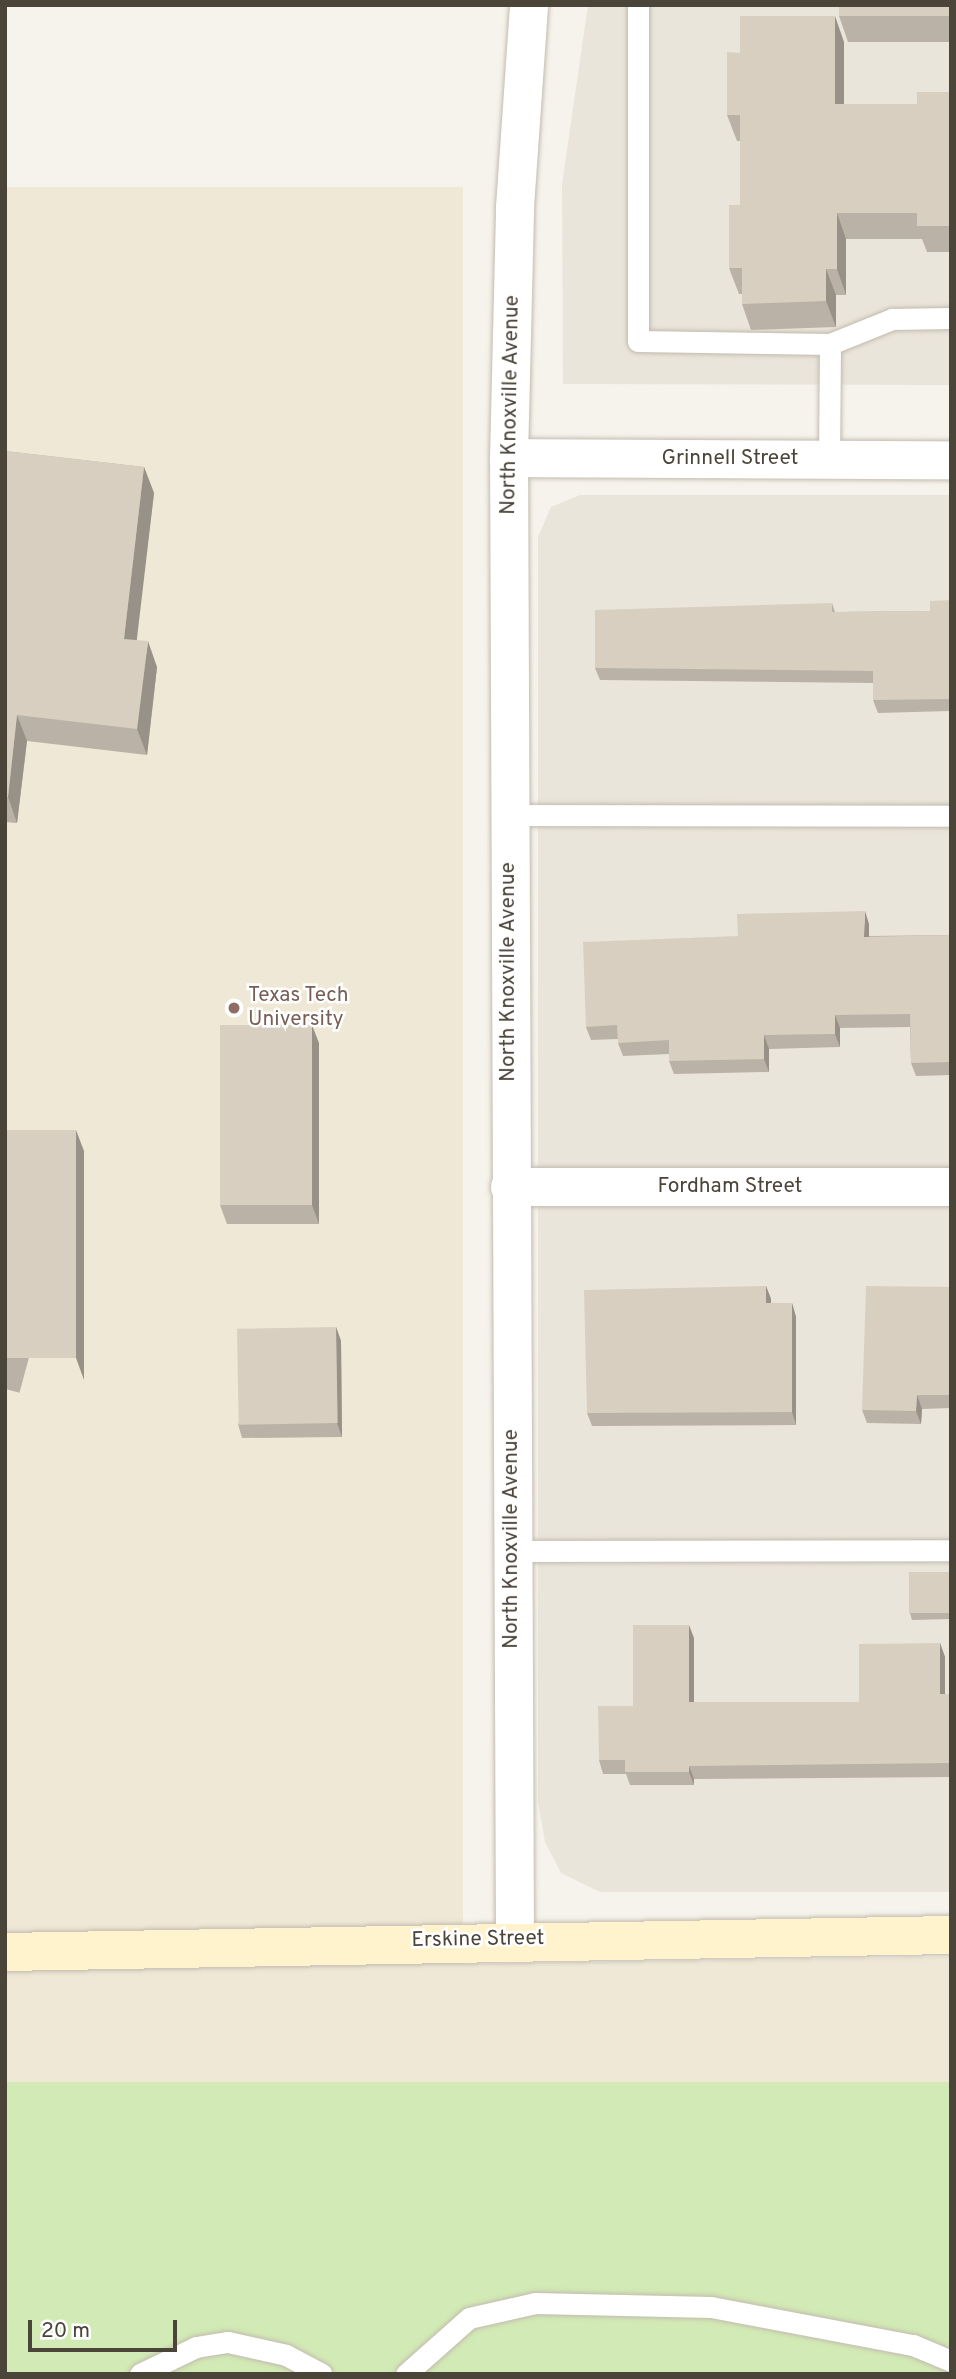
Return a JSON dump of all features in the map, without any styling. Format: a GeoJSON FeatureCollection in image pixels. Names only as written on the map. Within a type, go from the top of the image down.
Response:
{"type":"FeatureCollection","features":[{"type":"Feature","properties":{"kind":"main road","name":"Erskine Street"},"geometry":{"type":"LineString","coordinates":[[5,1952],[514,1939],[951,1936]]}},
{"type":"Feature","properties":{"kind":"street","name":"North Knoxville Avenue"},"geometry":{"type":"LineString","coordinates":[[514,1939],[509,458],[514,207],[529,5]]}},
{"type":"Feature","properties":{"kind":"street","name":"Grinnell Street"},"geometry":{"type":"LineString","coordinates":[[509,458],[951,460]]}},
{"type":"Feature","properties":{"kind":"street","name":"Fordham Street"},"geometry":{"type":"LineString","coordinates":[[510,1187],[951,1187]]}},
{"type":"Feature","properties":{"kind":"lane"},"geometry":{"type":"LineString","coordinates":[[638,5],[638,341],[830,344],[892,319],[951,318]]}},
{"type":"Feature","properties":{"kind":"lane"},"geometry":{"type":"LineString","coordinates":[[829,460],[830,344]]}},
{"type":"Feature","properties":{"kind":"lane"},"geometry":{"type":"LineString","coordinates":[[509,815],[951,816]]}},
{"type":"Feature","properties":{"kind":"lane"},"geometry":{"type":"LineString","coordinates":[[512,1551],[951,1550]]}},
{"type":"Feature","properties":{"kind":"lane"},"geometry":{"type":"LineString","coordinates":[[406,2374],[469,2318],[535,2303],[711,2307],[903,2343],[951,2361]]}},
{"type":"Feature","properties":{"kind":"lane"},"geometry":{"type":"LineString","coordinates":[[140,2374],[196,2347],[228,2342],[286,2355],[320,2374]]}},
{"type":"Feature","properties":{"kind":"shaded area"},"geometry":{"type":"Polygon","coordinates":[[[588,5],[951,5],[951,385],[563,384],[562,184],[588,5]]]}},
{"type":"Feature","properties":{"kind":"shaded area","name":"Texas Tech University"},"geometry":{"type":"Polygon","coordinates":[[[5,187],[463,187],[463,1964],[951,1957],[951,2374],[5,2374],[5,187]]]}},
{"type":"Feature","properties":{"kind":"shaded area"},"geometry":{"type":"Polygon","coordinates":[[[580,495],[951,495],[951,1892],[600,1892],[561,1873],[545,1842],[538,1802],[538,537],[551,507],[580,495]]]}},
{"type":"Feature","properties":{"kind":"green space"},"geometry":{"type":"Polygon","coordinates":[[[5,2082],[951,2082],[951,2374],[5,2374],[5,2082]]]}},
{"type":"Feature","properties":{"kind":"building"},"geometry":{"type":"Polygon","coordinates":[[[839,5],[951,5],[951,16],[839,16],[839,5]]]}},
{"type":"Feature","properties":{"kind":"building"},"geometry":{"type":"Polygon","coordinates":[[[740,16],[835,16],[835,104],[917,104],[917,92],[951,92],[951,226],[917,226],[917,213],[837,213],[837,269],[826,269],[826,301],[742,304],[742,268],[729,268],[729,205],[740,205],[740,115],[727,115],[727,52],[740,53],[740,16]]]}},
{"type":"Feature","properties":{"kind":"building"},"geometry":{"type":"Polygon","coordinates":[[[5,451],[144,467],[124,639],[148,641],[137,729],[17,715],[8,797],[5,797],[5,451]]]}},
{"type":"Feature","properties":{"kind":"building"},"geometry":{"type":"Polygon","coordinates":[[[951,600],[951,699],[873,700],[873,671],[595,668],[595,610],[832,603],[832,612],[930,611],[930,601],[951,600]]]}},
{"type":"Feature","properties":{"kind":"building"},"geometry":{"type":"Polygon","coordinates":[[[865,911],[864,937],[951,935],[951,1062],[911,1063],[910,1014],[835,1015],[835,1034],[764,1035],[764,1059],[669,1061],[669,1040],[618,1043],[617,1025],[586,1027],[583,942],[738,936],[737,914],[865,911]]]}},
{"type":"Feature","properties":{"kind":"building"},"geometry":{"type":"Polygon","coordinates":[[[220,1025],[312,1025],[312,1205],[220,1205],[220,1025]]]}},
{"type":"Feature","properties":{"kind":"building"},"geometry":{"type":"Polygon","coordinates":[[[5,1130],[76,1130],[76,1358],[5,1358],[5,1130]]]}},
{"type":"Feature","properties":{"kind":"building"},"geometry":{"type":"Polygon","coordinates":[[[766,1286],[766,1303],[792,1303],[792,1412],[587,1413],[584,1290],[766,1286]]]}},
{"type":"Feature","properties":{"kind":"building"},"geometry":{"type":"Polygon","coordinates":[[[866,1286],[951,1287],[951,1395],[917,1395],[916,1411],[862,1410],[866,1286]]]}},
{"type":"Feature","properties":{"kind":"building"},"geometry":{"type":"Polygon","coordinates":[[[336,1327],[338,1423],[239,1425],[237,1329],[336,1327]]]}},
{"type":"Feature","properties":{"kind":"building"},"geometry":{"type":"Polygon","coordinates":[[[909,1572],[951,1572],[951,1613],[909,1613],[909,1572]]]}},
{"type":"Feature","properties":{"kind":"building"},"geometry":{"type":"Polygon","coordinates":[[[633,1625],[689,1625],[689,1702],[859,1702],[859,1644],[940,1643],[940,1694],[951,1694],[951,1763],[689,1766],[689,1772],[625,1772],[625,1760],[599,1760],[598,1706],[633,1706],[633,1625]]]}},
{"type":"Feature","properties":{"kind":"place","name":"Texas Tech University"},"geometry":{"type":"Point","coordinates":[234,1008]}}]}
